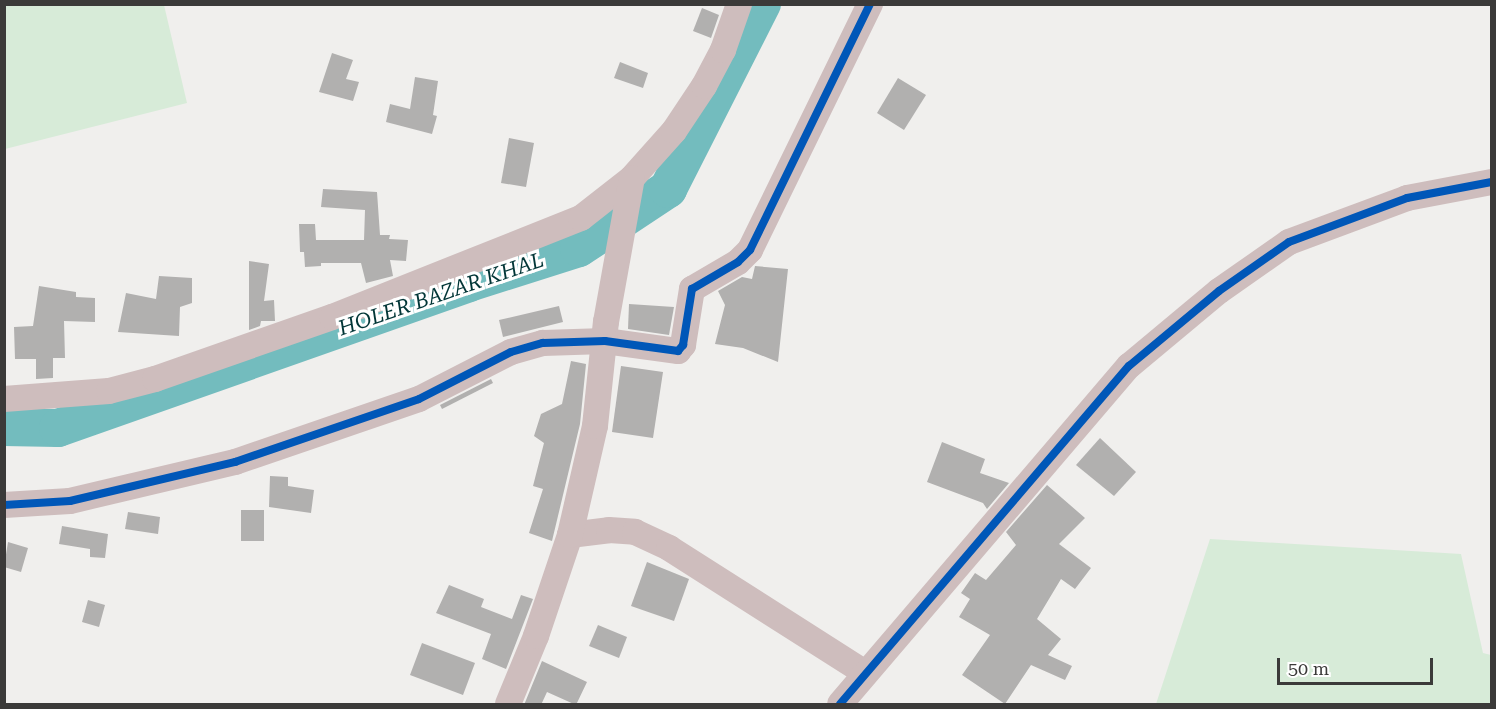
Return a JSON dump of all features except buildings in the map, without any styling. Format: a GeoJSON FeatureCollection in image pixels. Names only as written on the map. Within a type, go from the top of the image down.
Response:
{"type":"FeatureCollection","features":[{"type":"Feature","properties":{"kind":"street"},"geometry":{"type":"LineString","coordinates":[[4,399],[65,396],[121,388],[155,379],[332,317],[581,218],[631,185],[674,131],[704,86],[723,51],[739,4]]}},
{"type":"Feature","properties":{"kind":"street"},"geometry":{"type":"LineString","coordinates":[[4,505],[70,501],[154,483],[235,462],[419,399],[510,352],[543,344],[605,341],[678,351],[683,345],[692,289],[738,262],[750,250],[870,4]]}},
{"type":"Feature","properties":{"kind":"street"},"geometry":{"type":"LineString","coordinates":[[840,705],[1129,366],[1219,291],[1289,242],[1407,198],[1491,182]]}},
{"type":"Feature","properties":{"kind":"street"},"geometry":{"type":"LineString","coordinates":[[508,705],[536,636],[570,535],[595,426],[612,283],[631,185]]}},
{"type":"Feature","properties":{"kind":"street"},"geometry":{"type":"LineString","coordinates":[[570,535],[609,530],[635,532],[669,548],[865,673]]}},
{"type":"Feature","properties":{"kind":"green space"},"geometry":{"type":"Polygon","coordinates":[[[5,4],[164,5],[187,103],[5,149],[5,4]]]}},
{"type":"Feature","properties":{"kind":"green space"},"geometry":{"type":"Polygon","coordinates":[[[1210,539],[1461,554],[1483,653],[1491,655],[1491,704],[1156,704],[1210,539]]]}},
{"type":"Feature","properties":{"kind":"waterway","name":"HOLER BAZAR KHAL"},"geometry":{"type":"LineString","coordinates":[[4,427],[58,428],[469,283],[579,248],[668,189],[762,4]]}},
{"type":"Feature","properties":{"kind":"cycle path"},"geometry":{"type":"LineString","coordinates":[[4,505],[70,501],[235,462],[419,399],[511,352],[543,343],[605,341],[678,351],[683,345],[692,289],[738,262],[750,250],[870,4]]}},
{"type":"Feature","properties":{"kind":"cycle path"},"geometry":{"type":"LineString","coordinates":[[840,704],[1129,366],[1219,291],[1289,242],[1407,198],[1492,182]]}}]}
